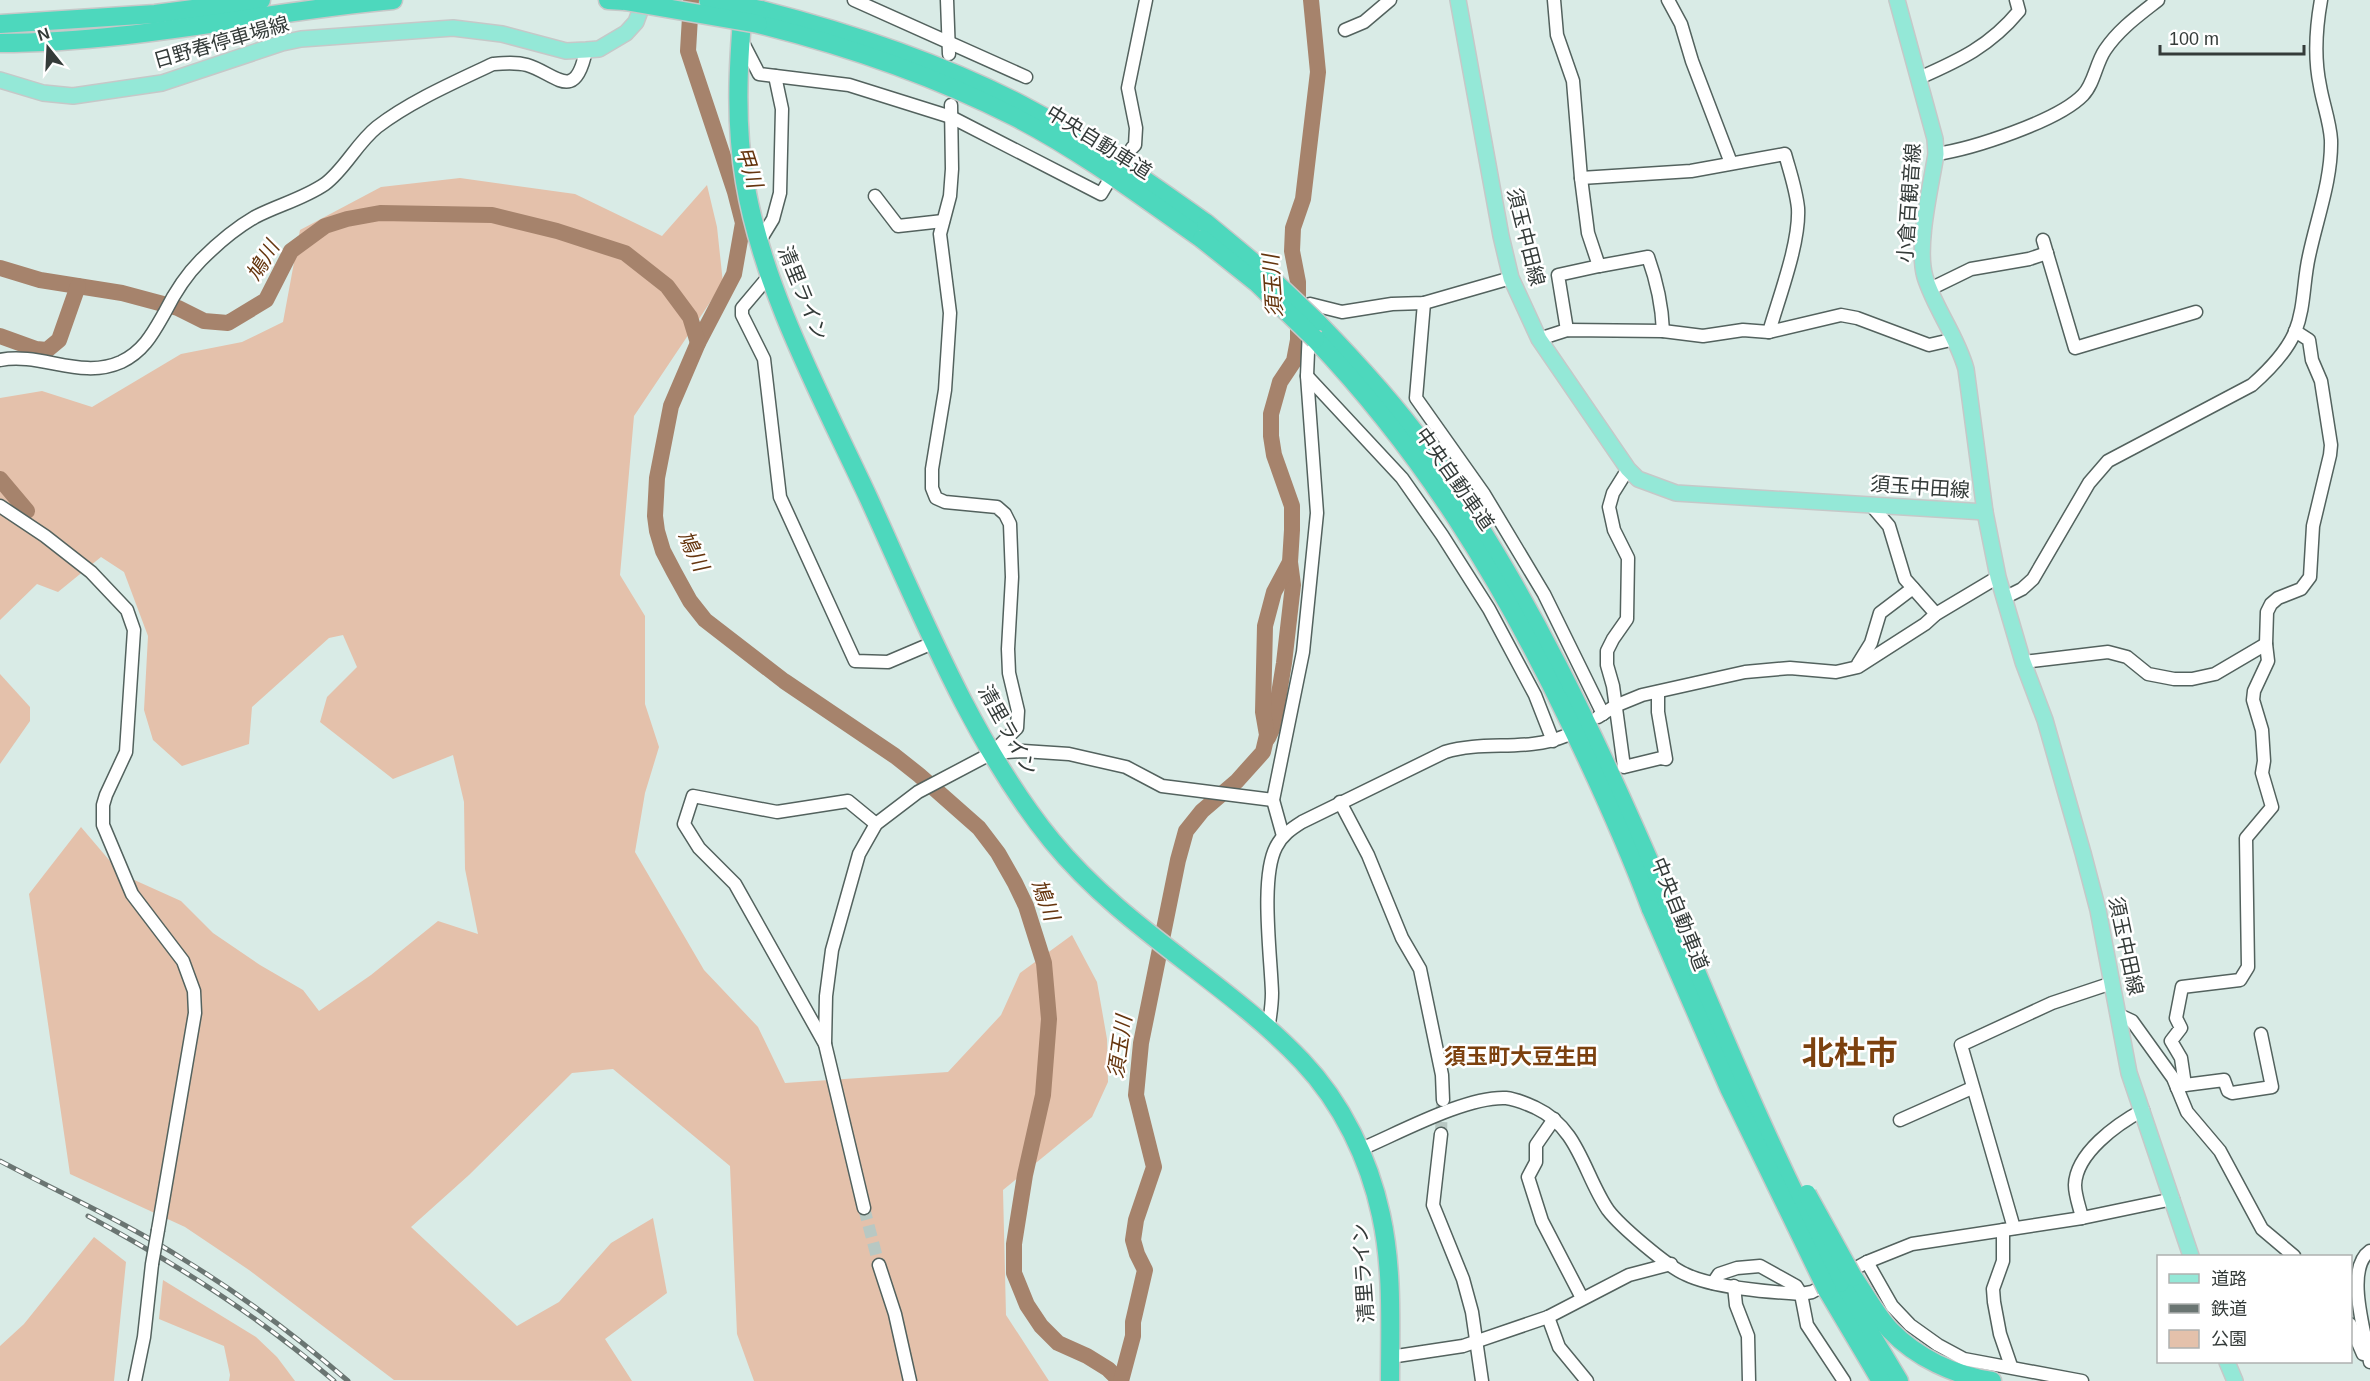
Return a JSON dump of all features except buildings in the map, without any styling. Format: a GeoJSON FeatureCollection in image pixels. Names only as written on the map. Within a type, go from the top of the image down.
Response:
{"type":"FeatureCollection","features":[{"type":"Feature","properties":{"kind":"highway"},"geometry":{"type":"LineString","coordinates":[[0,24],[155,14],[261,0]]}},
{"type":"Feature","properties":{"kind":"highway"},"geometry":{"type":"LineString","coordinates":[[0,44],[161,32],[393,0]]}},
{"type":"Feature","properties":{"kind":"highway","name":"中央自動車道"},"geometry":{"type":"LineString","coordinates":[[708,0],[760,17],[805,36],[868,55],[1016,117],[1204,231],[1257,284],[1316,331],[1454,513],[1502,589],[1582,747],[1629,850],[1659,905],[1807,1222],[1840,1283],[1881,1381]]}},
{"type":"Feature","properties":{"kind":"highway","name":"清里ライン"},"geometry":{"type":"LineString","coordinates":[[743,0],[738,72],[739,133],[745,182],[759,242],[770,276],[812,376],[935,642],[992,753],[1020,799],[1054,844],[1094,885],[1155,939],[1269,1030],[1304,1062],[1329,1094],[1361,1149],[1376,1192],[1388,1257],[1390,1381]]}},
{"type":"Feature","properties":{"kind":"highway","name":"中央自動車道"},"geometry":{"type":"LineString","coordinates":[[616,1],[760,17]]}},
{"type":"Feature","properties":{"kind":"highway","name":"中央自動車道"},"geometry":{"type":"LineString","coordinates":[[1659,905],[1729,1088],[1840,1283],[1899,1381]]}},
{"type":"Feature","properties":{"kind":"highway"},"geometry":{"type":"LineString","coordinates":[[1840,1283],[1908,1346],[1921,1355],[1957,1373],[1992,1381]]}},
{"type":"Feature","properties":{"kind":"main road","name":"日野春停車場線"},"geometry":{"type":"LineString","coordinates":[[0,80],[43,93],[73,96],[162,83],[301,39],[453,28],[502,34],[566,51],[599,49],[626,33],[636,22],[644,0]]}},
{"type":"Feature","properties":{"kind":"main road","name":"須玉中田線"},"geometry":{"type":"LineString","coordinates":[[1458,0],[1501,236],[1511,278],[1539,339],[1628,469],[1638,479],[1676,494],[1985,512],[1998,577],[2023,662],[2045,720],[2098,910],[2129,1073],[2191,1255]]}},
{"type":"Feature","properties":{"kind":"main road","name":"小倉百観音線"},"geometry":{"type":"LineString","coordinates":[[1897,0],[1933,124],[1936,153],[1922,263],[1930,289],[1961,352],[1968,380],[1985,512]]}},
{"type":"Feature","properties":{"kind":"main road"},"geometry":{"type":"LineString","coordinates":[[2228,1363],[2235,1381]]}},
{"type":"Feature","properties":{"kind":"street"},"geometry":{"type":"LineString","coordinates":[[854,0],[949,49],[1026,77]]}},
{"type":"Feature","properties":{"kind":"street"},"geometry":{"type":"LineString","coordinates":[[947,0],[949,49]]}},
{"type":"Feature","properties":{"kind":"street"},"geometry":{"type":"LineString","coordinates":[[1132,148],[1135,145],[1136,128],[1128,88],[1146,0]]}},
{"type":"Feature","properties":{"kind":"street"},"geometry":{"type":"LineString","coordinates":[[1345,30],[1364,22],[1390,0]]}},
{"type":"Feature","properties":{"kind":"street"},"geometry":{"type":"LineString","coordinates":[[1554,0],[1557,35],[1573,81],[1588,233],[1599,266]]}},
{"type":"Feature","properties":{"kind":"street"},"geometry":{"type":"LineString","coordinates":[[1668,0],[1681,24],[1692,61],[1731,163]]}},
{"type":"Feature","properties":{"kind":"street"},"geometry":{"type":"LineString","coordinates":[[1919,78],[1966,57],[2005,28],[2019,11],[2016,0]]}},
{"type":"Feature","properties":{"kind":"street"},"geometry":{"type":"LineString","coordinates":[[1936,153],[1961,150],[2047,119],[2084,95],[2104,51],[2123,27],[2158,0]]}},
{"type":"Feature","properties":{"kind":"street"},"geometry":{"type":"LineString","coordinates":[[2004,598],[2022,589],[2033,579],[2089,483],[2108,461],[2252,385],[2278,358],[2295,331],[2303,307],[2308,258],[2330,160],[2331,138],[2319,84],[2316,58],[2321,0]]}},
{"type":"Feature","properties":{"kind":"street"},"geometry":{"type":"LineString","coordinates":[[740,37],[759,74],[849,85],[951,111],[1101,194],[1107,184]]}},
{"type":"Feature","properties":{"kind":"street"},"geometry":{"type":"LineString","coordinates":[[0,360],[30,359],[74,368],[96,369],[111,366],[130,357],[141,349],[157,328],[180,287],[202,259],[237,229],[256,217],[311,193],[328,182],[356,148],[388,120],[493,64],[513,63],[530,66],[555,80],[570,81],[583,66],[586,50]]}},
{"type":"Feature","properties":{"kind":"street"},"geometry":{"type":"LineString","coordinates":[[759,242],[773,219],[780,193],[782,109],[775,76]]}},
{"type":"Feature","properties":{"kind":"street"},"geometry":{"type":"LineString","coordinates":[[864,1208],[825,1044],[826,996],[832,950],[858,854],[876,824],[918,792],[950,773],[992,753],[1017,728],[1018,711],[1009,673],[1008,649],[1012,577],[1010,524],[1005,514],[997,507],[945,502],[936,498],[932,488],[932,470],[945,390],[950,313],[940,234],[950,196],[951,111]]}},
{"type":"Feature","properties":{"kind":"street"},"geometry":{"type":"LineString","coordinates":[[1581,178],[1691,171],[1785,154],[1795,187],[1798,211],[1797,234],[1769,332]]}},
{"type":"Feature","properties":{"kind":"street"},"geometry":{"type":"LineString","coordinates":[[875,196],[898,226],[943,221]]}},
{"type":"Feature","properties":{"kind":"street"},"geometry":{"type":"LineString","coordinates":[[2043,240],[2075,348],[2196,312]]}},
{"type":"Feature","properties":{"kind":"street"},"geometry":{"type":"LineString","coordinates":[[1930,289],[1971,269],[2029,259],[2047,253]]}},
{"type":"Feature","properties":{"kind":"street"},"geometry":{"type":"LineString","coordinates":[[1567,330],[1558,275],[1648,257],[1656,278],[1663,331]]}},
{"type":"Feature","properties":{"kind":"street"},"geometry":{"type":"LineString","coordinates":[[770,276],[742,308],[742,315],[765,359],[780,496],[855,661],[888,662],[935,642]]}},
{"type":"Feature","properties":{"kind":"street"},"geometry":{"type":"LineString","coordinates":[[1283,836],[1273,800],[1303,651],[1317,513],[1307,376],[1310,304],[1342,312],[1392,304],[1424,303],[1511,278]]}},
{"type":"Feature","properties":{"kind":"street"},"geometry":{"type":"LineString","coordinates":[[1424,303],[1416,398],[1484,494],[1544,594],[1600,716],[1615,706],[1658,692],[1745,672],[1790,668],[1836,672],[1856,668],[1925,624],[1935,615],[1998,577]]}},
{"type":"Feature","properties":{"kind":"street"},"geometry":{"type":"LineString","coordinates":[[1539,339],[1567,330],[1663,331],[1703,336],[1743,330],[1769,332],[1841,315],[1857,318],[1929,345],[1955,339]]}},
{"type":"Feature","properties":{"kind":"street"},"geometry":{"type":"LineString","coordinates":[[2292,1255],[2262,1229],[2220,1151],[2187,1112],[2181,1087],[2181,1058],[2171,1041],[2181,1028],[2176,1018],[2182,987],[2240,980],[2248,967],[2246,838],[2272,807],[2262,773],[2264,760],[2262,730],[2253,700],[2254,691],[2268,661],[2267,612],[2278,598],[2301,589],[2310,577],[2313,526],[2331,446],[2322,381],[2312,360],[2311,344],[2295,331]]}},
{"type":"Feature","properties":{"kind":"street"},"geometry":{"type":"LineString","coordinates":[[1269,1030],[1272,997],[1268,886],[1273,856],[1283,836],[1302,822],[1340,802],[1445,752],[1462,747],[1528,745],[1559,739],[1494,618],[1442,535],[1402,478],[1307,376]]}},
{"type":"Feature","properties":{"kind":"street"},"geometry":{"type":"LineString","coordinates":[[1628,469],[1613,493],[1609,507],[1614,530],[1628,558],[1627,619],[1607,651],[1607,665],[1613,686],[1624,767],[1661,758],[1666,759],[1658,712],[1658,692]]}},
{"type":"Feature","properties":{"kind":"street"},"geometry":{"type":"LineString","coordinates":[[1871,505],[1889,526],[1905,579],[1935,615]]}},
{"type":"Feature","properties":{"kind":"street"},"geometry":{"type":"LineString","coordinates":[[0,506],[91,572],[127,610],[134,630],[126,753],[106,795],[103,805],[104,825],[132,894],[183,961],[194,991],[195,1013],[152,1264],[144,1337],[135,1381]]}},
{"type":"Feature","properties":{"kind":"street"},"geometry":{"type":"LineString","coordinates":[[1856,668],[1871,643],[1880,613],[1913,588]]}},
{"type":"Feature","properties":{"kind":"street"},"geometry":{"type":"LineString","coordinates":[[2023,662],[2108,652],[2127,657],[2148,674],[2174,679],[2192,679],[2216,674],[2266,644]]}},
{"type":"Feature","properties":{"kind":"street"},"geometry":{"type":"LineString","coordinates":[[992,753],[1023,751],[1069,754],[1126,767],[1162,786],[1273,800]]}},
{"type":"Feature","properties":{"kind":"street"},"geometry":{"type":"LineString","coordinates":[[825,1044],[777,964],[735,884],[699,848],[684,824],[693,796],[777,812],[848,801],[876,824]]}},
{"type":"Feature","properties":{"kind":"street"},"geometry":{"type":"LineString","coordinates":[[1340,802],[1368,855],[1402,938],[1420,969],[1442,1075],[1443,1100]]}},
{"type":"Feature","properties":{"kind":"street"},"geometry":{"type":"LineString","coordinates":[[2011,1366],[2000,1334],[1993,1289],[2003,1261],[2009,1229],[1961,1045],[2052,1003],[2112,983]]}},
{"type":"Feature","properties":{"kind":"street"},"geometry":{"type":"LineString","coordinates":[[2119,1015],[2132,1022],[2181,1087]]}},
{"type":"Feature","properties":{"kind":"street"},"geometry":{"type":"LineString","coordinates":[[2181,1087],[2223,1080],[2228,1091],[2232,1093],[2272,1087],[2261,1034]]}},
{"type":"Feature","properties":{"kind":"street"},"geometry":{"type":"LineString","coordinates":[[1900,1120],[1972,1088]]}},
{"type":"Feature","properties":{"kind":"street"},"geometry":{"type":"LineString","coordinates":[[1361,1149],[1477,1101],[1508,1098],[1523,1102],[1541,1110],[1564,1128],[1575,1143],[1603,1201],[1614,1217],[1683,1274],[1713,1283],[1802,1294],[1812,1292],[1867,1262],[1912,1244],[2082,1218],[2173,1199]]}},
{"type":"Feature","properties":{"kind":"street"},"geometry":{"type":"LineString","coordinates":[[2082,1218],[2075,1186],[2078,1171],[2102,1138],[2125,1120],[2143,1110]]}},
{"type":"Feature","properties":{"kind":"street"},"geometry":{"type":"LineString","coordinates":[[1554,1119],[1536,1145],[1536,1162],[1528,1177],[1542,1221],[1582,1298]]}},
{"type":"Feature","properties":{"kind":"street"},"geometry":{"type":"LineString","coordinates":[[1441,1134],[1433,1205],[1463,1279],[1472,1312],[1482,1381]]}},
{"type":"Feature","properties":{"kind":"street"},"geometry":{"type":"LineString","coordinates":[[2352,1326],[2364,1359],[2370,1360],[2356,1280],[2358,1266],[2370,1251]]}},
{"type":"Feature","properties":{"kind":"street"},"geometry":{"type":"LineString","coordinates":[[1867,1262],[1893,1306],[1910,1325],[1964,1359],[2082,1381]]}},
{"type":"Feature","properties":{"kind":"street"},"geometry":{"type":"LineString","coordinates":[[1390,1357],[1429,1353],[1476,1342],[1548,1317],[1629,1275],[1671,1264]]}},
{"type":"Feature","properties":{"kind":"street"},"geometry":{"type":"LineString","coordinates":[[879,1265],[895,1314],[910,1381]]}},
{"type":"Feature","properties":{"kind":"street"},"geometry":{"type":"LineString","coordinates":[[1713,1283],[1719,1274],[1737,1268],[1760,1266],[1796,1286],[1802,1294],[1807,1325],[1844,1381]]}},
{"type":"Feature","properties":{"kind":"street"},"geometry":{"type":"LineString","coordinates":[[1734,1286],[1736,1305],[1748,1336],[1749,1381]]}},
{"type":"Feature","properties":{"kind":"street"},"geometry":{"type":"LineString","coordinates":[[1548,1317],[1559,1347],[1587,1381]]}},
{"type":"Feature","properties":{"kind":"green space"},"geometry":{"type":"Polygon","coordinates":[[[460,178],[575,194],[662,236],[707,185],[717,227],[723,283],[634,416],[620,575],[645,616],[645,704],[659,747],[645,793],[635,852],[704,970],[758,1027],[785,1083],[948,1072],[1001,1015],[1020,973],[1072,935],[1097,982],[1107,1039],[1108,1082],[1092,1117],[1003,1190],[1006,1315],[1049,1381],[754,1381],[737,1334],[730,1166],[613,1069],[572,1073],[469,1175],[411,1227],[517,1326],[559,1302],[611,1243],[653,1218],[667,1293],[605,1339],[632,1381],[394,1380],[249,1270],[185,1227],[70,1174],[29,894],[81,827],[121,874],[181,901],[213,933],[260,965],[303,990],[319,1011],[371,975],[438,921],[478,934],[465,869],[464,802],[453,755],[393,779],[320,722],[327,697],[357,667],[343,635],[329,638],[252,707],[249,744],[182,766],[153,740],[144,710],[148,636],[124,572],[101,557],[58,592],[37,584],[0,620],[0,398],[42,391],[92,407],[181,354],[242,342],[283,322],[300,230],[381,187],[460,178]]]}},
{"type":"Feature","properties":{"kind":"green space"},"geometry":{"type":"Polygon","coordinates":[[[0,674],[30,707],[30,721],[0,764],[0,674]]]}},
{"type":"Feature","properties":{"kind":"green space"},"geometry":{"type":"Polygon","coordinates":[[[94,1237],[126,1262],[114,1381],[0,1381],[0,1346],[24,1324],[94,1237]]]}},
{"type":"Feature","properties":{"kind":"green space"},"geometry":{"type":"Polygon","coordinates":[[[163,1280],[256,1337],[277,1357],[295,1381],[229,1381],[230,1375],[224,1346],[159,1319],[163,1280]]]}},
{"type":"Feature","properties":{"kind":"waterway","name":"鳩川"},"geometry":{"type":"LineString","coordinates":[[691,0],[688,51],[735,192],[743,223],[734,274],[698,343],[671,406],[657,478],[655,516],[663,551],[690,601],[705,620],[784,681],[895,756],[919,775],[979,828],[998,853],[1015,883],[1026,906],[1044,963],[1049,1019],[1043,1095],[1025,1175],[1014,1244],[1014,1273],[1027,1305],[1041,1326],[1058,1343],[1087,1356],[1108,1369],[1120,1381]]}},
{"type":"Feature","properties":{"kind":"waterway","name":"須玉川"},"geometry":{"type":"LineString","coordinates":[[1121,1381],[1133,1336],[1133,1322],[1145,1270],[1133,1240],[1136,1220],[1154,1167],[1136,1095],[1141,1043],[1178,860],[1186,831],[1202,811],[1237,781],[1263,752],[1267,735],[1263,712],[1265,626],[1274,592],[1290,562],[1292,530],[1292,506],[1274,455],[1271,414],[1280,382],[1294,361],[1298,340],[1298,282],[1292,251],[1293,228],[1303,199],[1318,72],[1311,0]]}},
{"type":"Feature","properties":{"kind":"waterway","name":"鳩川"},"geometry":{"type":"LineString","coordinates":[[0,268],[40,280],[122,293],[178,308],[204,321],[228,323],[266,300],[291,251],[325,226],[380,213],[492,215],[557,231],[625,253],[667,286],[690,317],[698,343]]}},
{"type":"Feature","properties":{"kind":"waterway"},"geometry":{"type":"LineString","coordinates":[[0,336],[36,349],[47,350],[59,340],[78,286]]}},
{"type":"Feature","properties":{"kind":"waterway"},"geometry":{"type":"LineString","coordinates":[[0,479],[27,511]]}},
{"type":"Feature","properties":{"kind":"waterway","name":"須玉川"},"geometry":{"type":"LineString","coordinates":[[1268,738],[1274,725],[1284,663],[1293,585],[1290,562]]}},
{"type":"Feature","properties":{"kind":"tunnel"},"geometry":{"type":"LineString","coordinates":[[1441,1134],[1442,1104]]}},
{"type":"Feature","properties":{"kind":"tunnel"},"geometry":{"type":"LineString","coordinates":[[864,1208],[879,1265]]}},
{"type":"Feature","properties":{"kind":"railway"},"geometry":{"type":"LineString","coordinates":[[0,1161],[141,1234],[207,1274],[269,1318],[348,1381]]}},
{"type":"Feature","properties":{"kind":"railway"},"geometry":{"type":"LineString","coordinates":[[88,1216],[153,1252],[216,1292],[276,1334],[334,1381]]}},
{"type":"Feature","properties":{"kind":"district","name":"北杜市"},"geometry":{"type":"Point","coordinates":[1850,1053]}},
{"type":"Feature","properties":{"kind":"district","name":"須玉町大豆生田"},"geometry":{"type":"Point","coordinates":[1521,1056]}},
{"type":"Feature","properties":{"kind":"water label","name":"甲川"},"geometry":{"type":"Point","coordinates":[749,167]}}]}
